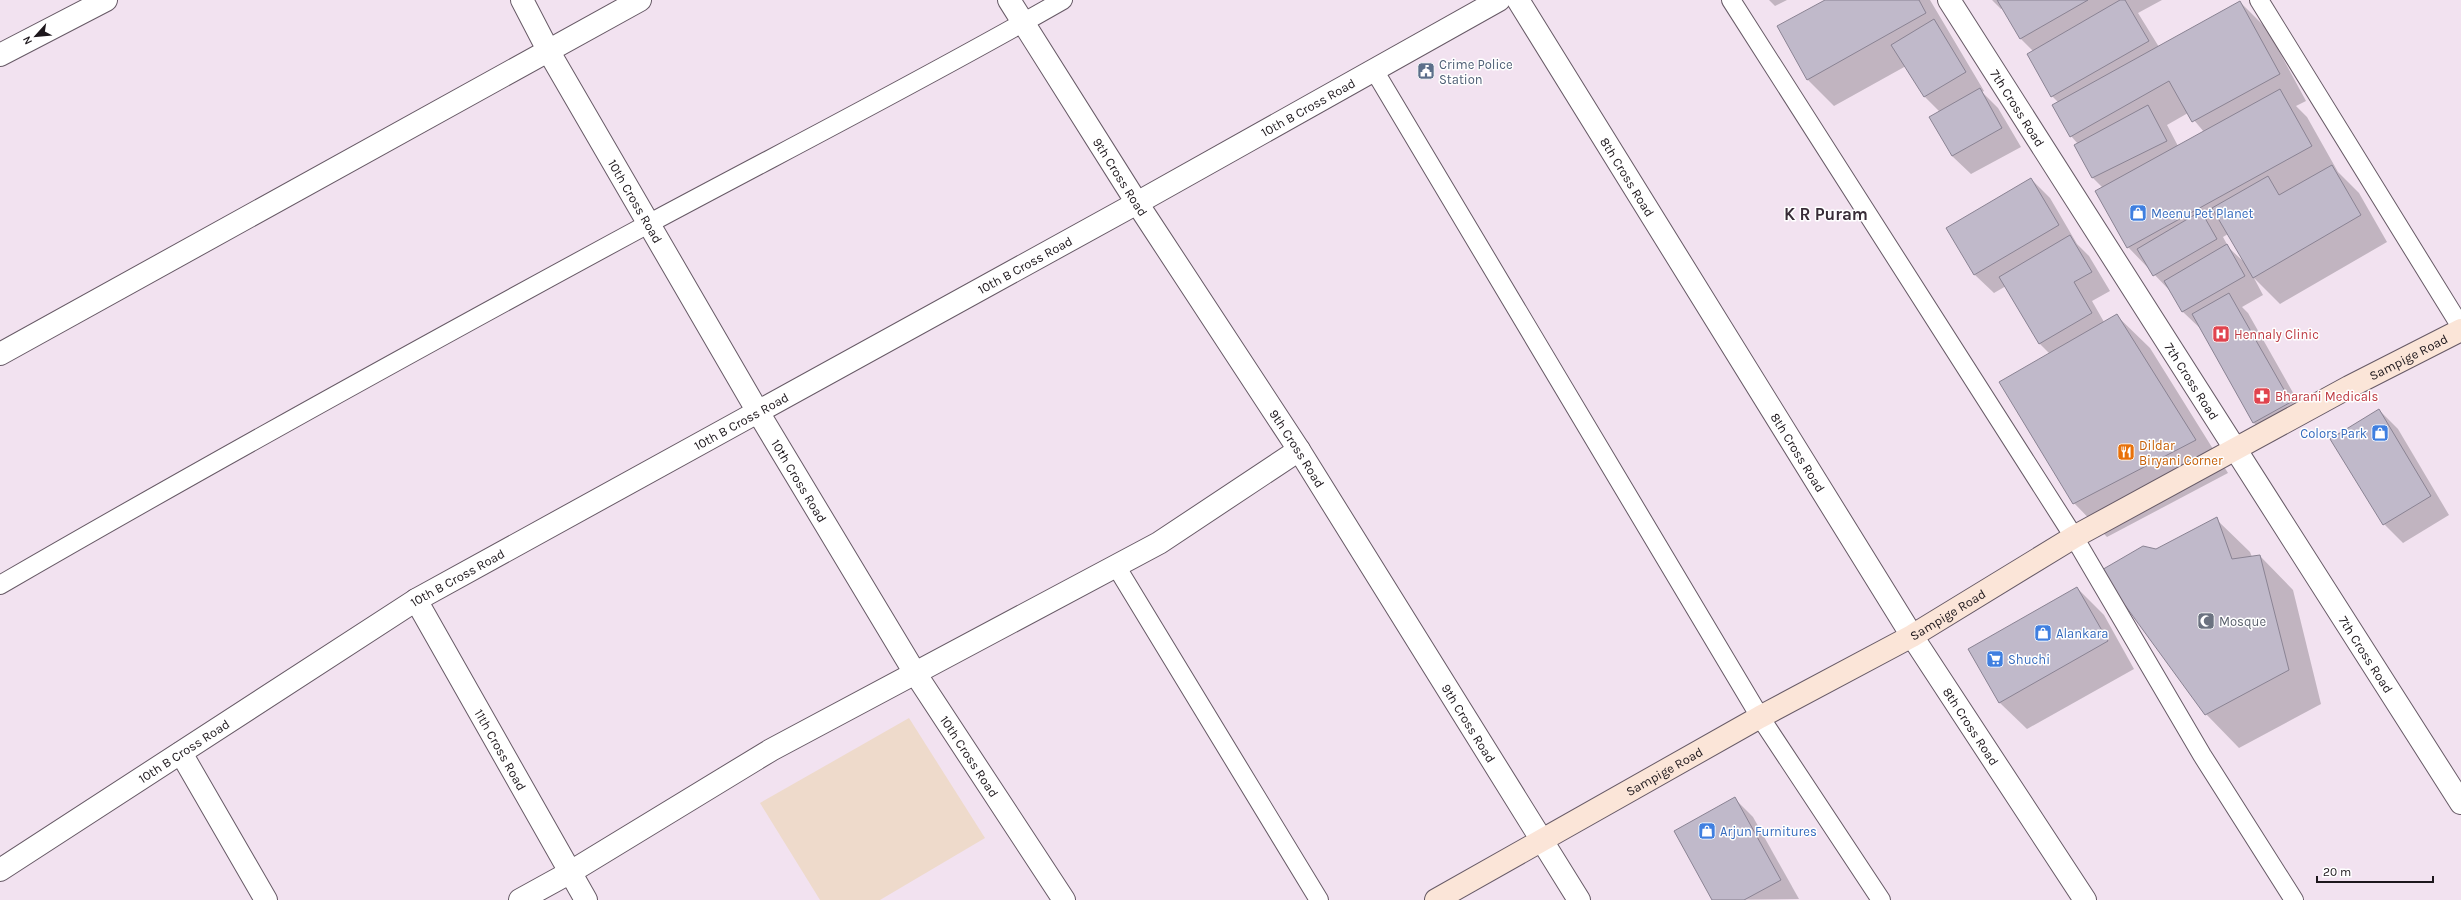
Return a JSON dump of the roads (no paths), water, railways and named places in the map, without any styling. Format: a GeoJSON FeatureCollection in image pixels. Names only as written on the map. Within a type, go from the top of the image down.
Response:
{"type":"FeatureCollection","features":[{"type":"Feature","properties":{"kind":"street"},"geometry":{"type":"LineString","coordinates":[[0,55],[106,0]]}},
{"type":"Feature","properties":{"kind":"street","name":"10th Cross Road"},"geometry":{"type":"LineString","coordinates":[[522,0],[549,52],[650,223],[758,412],[915,673],[1064,900]]}},
{"type":"Feature","properties":{"kind":"street"},"geometry":{"type":"LineString","coordinates":[[0,354],[549,52],[640,0]]}},
{"type":"Feature","properties":{"kind":"street","name":"9th Cross Road"},"geometry":{"type":"LineString","coordinates":[[1009,0],[1022,23],[1137,203],[1299,450],[1540,840],[1579,900]]}},
{"type":"Feature","properties":{"kind":"street","name":"10th B Cross Road"},"geometry":{"type":"LineString","coordinates":[[0,870],[416,600],[1137,203],[1499,0]]}},
{"type":"Feature","properties":{"kind":"street","name":"8th Cross Road"},"geometry":{"type":"LineString","coordinates":[[1518,0],[1912,636],[2085,900]]}},
{"type":"Feature","properties":{"kind":"street","name":"7th Cross Road"},"geometry":{"type":"LineString","coordinates":[[1949,0],[2461,803]]}},
{"type":"Feature","properties":{"kind":"street","name":"Sampige Road"},"geometry":{"type":"LineString","coordinates":[[1436,900],[1760,717],[1912,636],[2074,537],[2349,387],[2461,330]]}},
{"type":"Feature","properties":{"kind":"street"},"geometry":{"type":"LineString","coordinates":[[520,900],[569,873],[771,750],[1159,543],[1299,450]]}},
{"type":"Feature","properties":{"kind":"street","name":"11th Cross Road"},"geometry":{"type":"LineString","coordinates":[[416,600],[569,873],[586,900]]}},
{"type":"Feature","properties":{"kind":"street"},"geometry":{"type":"LineString","coordinates":[[181,753],[266,900]]}},
{"type":"Feature","properties":{"kind":"lane"},"geometry":{"type":"LineString","coordinates":[[0,585],[119,516],[650,223],[954,62],[1063,0]]}},
{"type":"Feature","properties":{"kind":"lane"},"geometry":{"type":"LineString","coordinates":[[1731,0],[2074,537],[2202,755],[2294,900]]}},
{"type":"Feature","properties":{"kind":"lane"},"geometry":{"type":"LineString","coordinates":[[2258,0],[2461,327]]}},
{"type":"Feature","properties":{"kind":"lane"},"geometry":{"type":"LineString","coordinates":[[1374,70],[1760,717],[1881,900]]}},
{"type":"Feature","properties":{"kind":"lane"},"geometry":{"type":"LineString","coordinates":[[1116,566],[1319,900]]}},
{"type":"Feature","properties":{"kind":"place","name":"Crime Police Station"},"geometry":{"type":"Point","coordinates":[1426,71]}},
{"type":"Feature","properties":{"kind":"place","name":"Meenu Pet Planet"},"geometry":{"type":"Point","coordinates":[2138,213]}},
{"type":"Feature","properties":{"kind":"place","name":"Hennaly Clinic"},"geometry":{"type":"Point","coordinates":[2221,334]}},
{"type":"Feature","properties":{"kind":"place","name":"Bharani Medicals"},"geometry":{"type":"Point","coordinates":[2262,396]}},
{"type":"Feature","properties":{"kind":"place","name":"Colors Park"},"geometry":{"type":"Point","coordinates":[2380,433]}},
{"type":"Feature","properties":{"kind":"place","name":"Dildar Biryani Corner"},"geometry":{"type":"Point","coordinates":[2126,452]}},
{"type":"Feature","properties":{"kind":"place","name":"Mosque"},"geometry":{"type":"Point","coordinates":[2206,621]}},
{"type":"Feature","properties":{"kind":"place","name":"Alankara"},"geometry":{"type":"Point","coordinates":[2043,633]}},
{"type":"Feature","properties":{"kind":"place","name":"Shuchi"},"geometry":{"type":"Point","coordinates":[1995,659]}},
{"type":"Feature","properties":{"kind":"place","name":"Arjun Furnitures"},"geometry":{"type":"Point","coordinates":[1707,831]}},
{"type":"Feature","properties":{"kind":"district","name":"K R Puram"},"geometry":{"type":"Point","coordinates":[1826,214]}}]}
